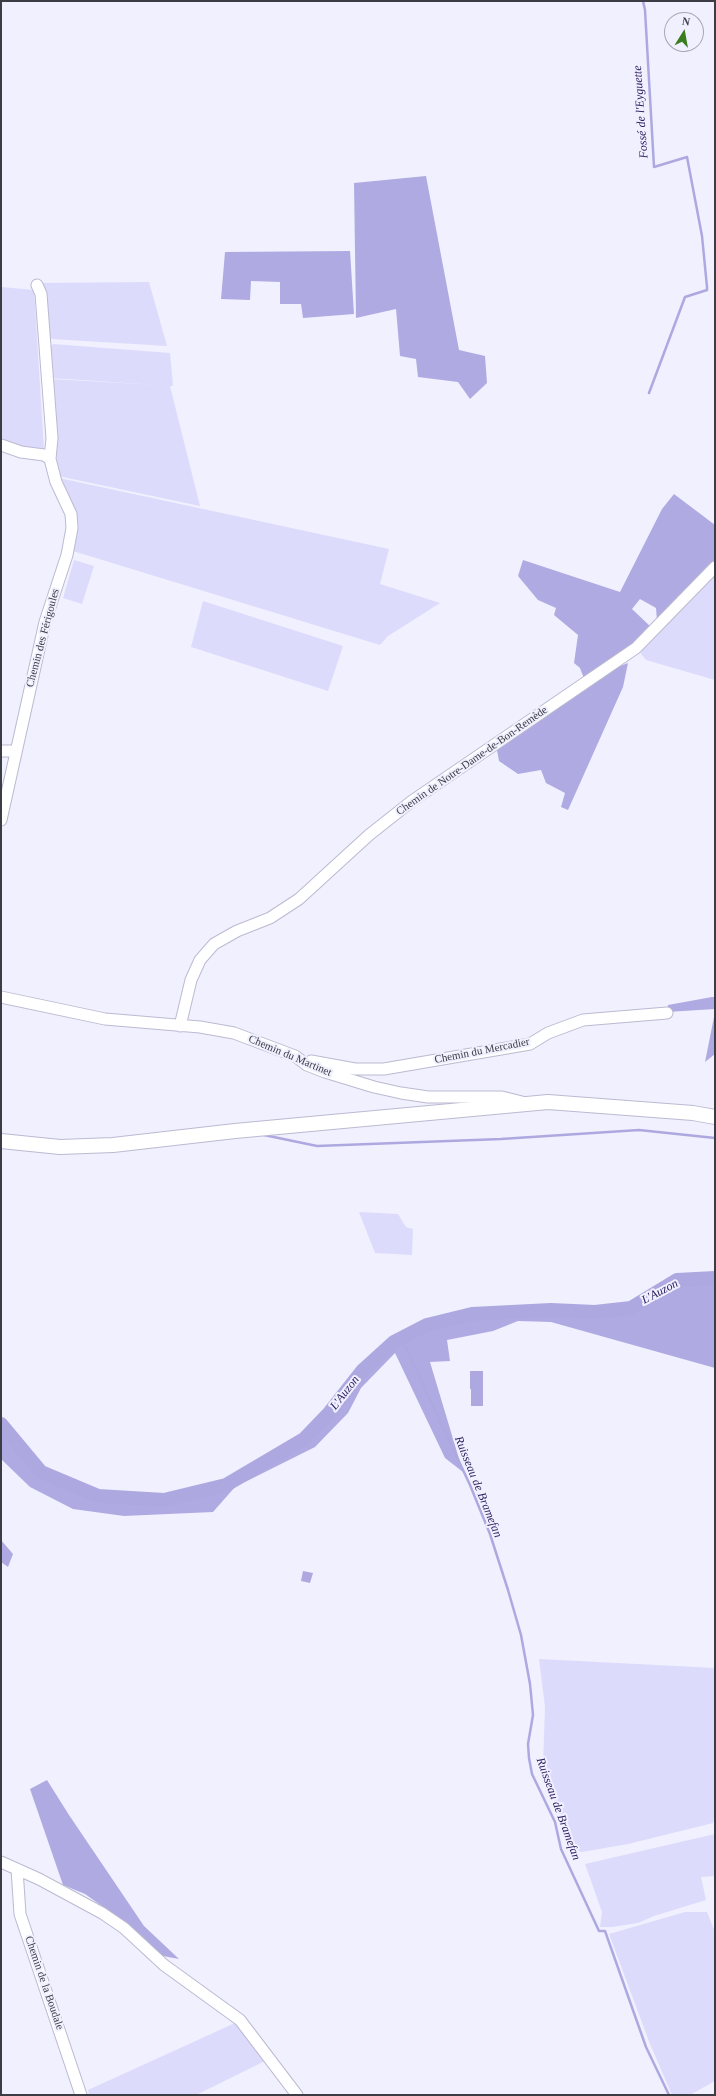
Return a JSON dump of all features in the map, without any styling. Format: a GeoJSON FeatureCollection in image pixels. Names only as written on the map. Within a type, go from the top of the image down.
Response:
{"type":"FeatureCollection","features":[{"type":"Feature","properties":{"kind":"main road"},"geometry":{"type":"LineString","coordinates":[[1,1141],[60,1147],[112,1146],[235,1131],[530,1103],[569,1103],[715,1117]]}},
{"type":"Feature","properties":{"kind":"street","name":"Chemin des Férigoules"},"geometry":{"type":"LineString","coordinates":[[1,820],[45,622],[67,555],[72,528],[71,514],[56,482],[50,459],[52,438],[41,294],[37,285]]}},
{"type":"Feature","properties":{"kind":"street"},"geometry":{"type":"LineString","coordinates":[[1,445],[21,452],[44,455],[50,459]]}},
{"type":"Feature","properties":{"kind":"street","name":"Chemin de Notre-Dame-de-Bon-Remède"},"geometry":{"type":"LineString","coordinates":[[180,1026],[191,980],[200,960],[214,944],[237,931],[270,918],[299,899],[369,835],[412,801],[636,648],[715,567]]}},
{"type":"Feature","properties":{"kind":"street"},"geometry":{"type":"LineString","coordinates":[[1,751],[16,751]]}},
{"type":"Feature","properties":{"kind":"street","name":"Chemin du Martinet"},"geometry":{"type":"LineString","coordinates":[[1,998],[105,1019],[234,1033],[294,1056],[307,1065],[374,1088],[428,1097],[502,1097],[530,1103]]}},
{"type":"Feature","properties":{"kind":"street","name":"Chemin du Mercadier"},"geometry":{"type":"LineString","coordinates":[[294,1056],[350,1068],[384,1069],[530,1044],[548,1033],[583,1020],[667,1014]]}},
{"type":"Feature","properties":{"kind":"street"},"geometry":{"type":"LineString","coordinates":[[1,1862],[39,1879],[102,1912],[124,1928],[164,1965],[240,2020],[297,2095]]}},
{"type":"Feature","properties":{"kind":"street","name":"Chemin de la Boudale"},"geometry":{"type":"LineString","coordinates":[[17,1869],[20,1914],[81,2095]]}},
{"type":"Feature","properties":{"kind":"shaded area"},"geometry":{"type":"Polygon","coordinates":[[[426,176],[459,350],[485,356],[487,383],[470,399],[458,382],[418,377],[416,359],[400,356],[396,309],[356,318],[354,183],[426,176]]]}},
{"type":"Feature","properties":{"kind":"shaded area"},"geometry":{"type":"Polygon","coordinates":[[[350,251],[354,314],[303,318],[301,304],[280,304],[280,282],[251,281],[250,300],[221,299],[225,252],[350,251]]]}},
{"type":"Feature","properties":{"kind":"shaded area"},"geometry":{"type":"Polygon","coordinates":[[[149,282],[167,346],[52,339],[48,337],[41,283],[149,282]]]}},
{"type":"Feature","properties":{"kind":"shaded area"},"geometry":{"type":"Polygon","coordinates":[[[1,287],[34,290],[44,449],[37,451],[1,442],[1,287]]]}},
{"type":"Feature","properties":{"kind":"shaded area"},"geometry":{"type":"Polygon","coordinates":[[[53,344],[170,353],[173,386],[170,386],[200,506],[58,476],[51,379],[158,385],[50,378],[49,348],[53,344]]]}},
{"type":"Feature","properties":{"kind":"shaded area"},"geometry":{"type":"Polygon","coordinates":[[[59,478],[389,549],[380,584],[440,603],[388,636],[380,645],[73,551],[59,478]]]}},
{"type":"Feature","properties":{"kind":"shaded area"},"geometry":{"type":"Polygon","coordinates":[[[674,494],[715,525],[715,562],[657,621],[656,608],[640,599],[632,609],[652,628],[585,681],[580,668],[574,663],[578,635],[554,615],[556,608],[538,600],[518,576],[523,560],[620,592],[662,509],[674,494]]]}},
{"type":"Feature","properties":{"kind":"shaded area"},"geometry":{"type":"Polygon","coordinates":[[[74,560],[94,566],[82,604],[63,598],[74,560]]]}},
{"type":"Feature","properties":{"kind":"shaded area"},"geometry":{"type":"Polygon","coordinates":[[[715,576],[715,680],[646,660],[641,654],[643,647],[677,611],[715,576]]]}},
{"type":"Feature","properties":{"kind":"shaded area"},"geometry":{"type":"Polygon","coordinates":[[[203,601],[343,646],[328,691],[191,647],[203,601]]]}},
{"type":"Feature","properties":{"kind":"shaded area"},"geometry":{"type":"Polygon","coordinates":[[[628,663],[623,687],[568,810],[561,807],[565,793],[546,783],[541,770],[518,774],[499,761],[497,750],[610,670],[628,663]]]}},
{"type":"Feature","properties":{"kind":"shaded area"},"geometry":{"type":"Polygon","coordinates":[[[715,997],[715,1009],[667,1012],[668,1005],[715,997]]]}},
{"type":"Feature","properties":{"kind":"shaded area"},"geometry":{"type":"Polygon","coordinates":[[[714,1017],[715,1054],[705,1062],[714,1017]]]}},
{"type":"Feature","properties":{"kind":"shaded area"},"geometry":{"type":"Polygon","coordinates":[[[359,1212],[398,1214],[406,1227],[413,1229],[412,1255],[375,1253],[359,1212]]]}},
{"type":"Feature","properties":{"kind":"shaded area"},"geometry":{"type":"Polygon","coordinates":[[[715,1282],[715,1368],[551,1322],[518,1321],[493,1331],[447,1340],[450,1361],[430,1362],[463,1472],[445,1458],[395,1353],[361,1388],[348,1413],[315,1447],[235,1487],[213,1512],[124,1516],[73,1509],[30,1487],[1,1459],[1,1428],[40,1475],[97,1499],[165,1503],[228,1487],[306,1441],[330,1416],[364,1373],[396,1343],[430,1328],[473,1316],[552,1313],[595,1316],[630,1311],[677,1284],[715,1282]]]}},
{"type":"Feature","properties":{"kind":"shaded area"},"geometry":{"type":"Polygon","coordinates":[[[470,1371],[483,1371],[483,1406],[471,1406],[470,1371]]]}},
{"type":"Feature","properties":{"kind":"shaded area"},"geometry":{"type":"Polygon","coordinates":[[[1,1540],[13,1554],[8,1567],[1,1562],[1,1540]]]}},
{"type":"Feature","properties":{"kind":"shaded area"},"geometry":{"type":"Polygon","coordinates":[[[303,1571],[313,1573],[310,1583],[301,1581],[303,1571]]]}},
{"type":"Feature","properties":{"kind":"shaded area"},"geometry":{"type":"Polygon","coordinates":[[[539,1659],[715,1668],[715,1815],[713,1823],[628,1844],[582,1852],[572,1849],[543,1765],[545,1707],[539,1659]]]}},
{"type":"Feature","properties":{"kind":"shaded area"},"geometry":{"type":"Polygon","coordinates":[[[47,1780],[144,1926],[179,1959],[163,1956],[126,1923],[85,1894],[63,1885],[30,1789],[47,1780]]]}},
{"type":"Feature","properties":{"kind":"shaded area"},"geometry":{"type":"Polygon","coordinates":[[[715,1834],[715,1876],[701,1877],[706,1900],[654,1916],[638,1923],[612,1927],[600,1927],[602,1912],[585,1864],[715,1834]]]}},
{"type":"Feature","properties":{"kind":"shaded area"},"geometry":{"type":"Polygon","coordinates":[[[685,1912],[707,1912],[715,1932],[715,2081],[690,2095],[672,2095],[650,2044],[609,1934],[685,1912]]]}},
{"type":"Feature","properties":{"kind":"shaded area"},"geometry":{"type":"Polygon","coordinates":[[[235,2023],[265,2061],[196,2095],[89,2095],[88,2090],[235,2023]]]}},
{"type":"Feature","properties":{"kind":"waterway","name":"Fossé de l'Eyguette"},"geometry":{"type":"LineString","coordinates":[[643,1],[645,10],[654,167],[687,157],[702,236],[707,287],[707,290],[685,297],[649,393]]}},
{"type":"Feature","properties":{"kind":"waterway"},"geometry":{"type":"LineString","coordinates":[[264,1135],[317,1146],[501,1139],[639,1130],[715,1138]]}},
{"type":"Feature","properties":{"kind":"waterway","name":"L'Auzon"},"geometry":{"type":"LineString","coordinates":[[1,1424],[41,1472],[98,1496],[164,1500],[226,1485],[304,1439],[329,1413],[362,1371],[394,1342],[427,1325],[472,1314],[551,1310],[595,1312],[631,1308],[677,1280],[715,1278]]}},
{"type":"Feature","properties":{"kind":"waterway","name":"Ruisseau de Bramefan"},"geometry":{"type":"LineString","coordinates":[[400,1339],[407,1350],[470,1485],[490,1534],[508,1590],[521,1635],[530,1684],[533,1715],[528,1744],[532,1774],[555,1822],[561,1849],[599,1931],[605,1931],[646,2047],[669,2095]]}}]}
